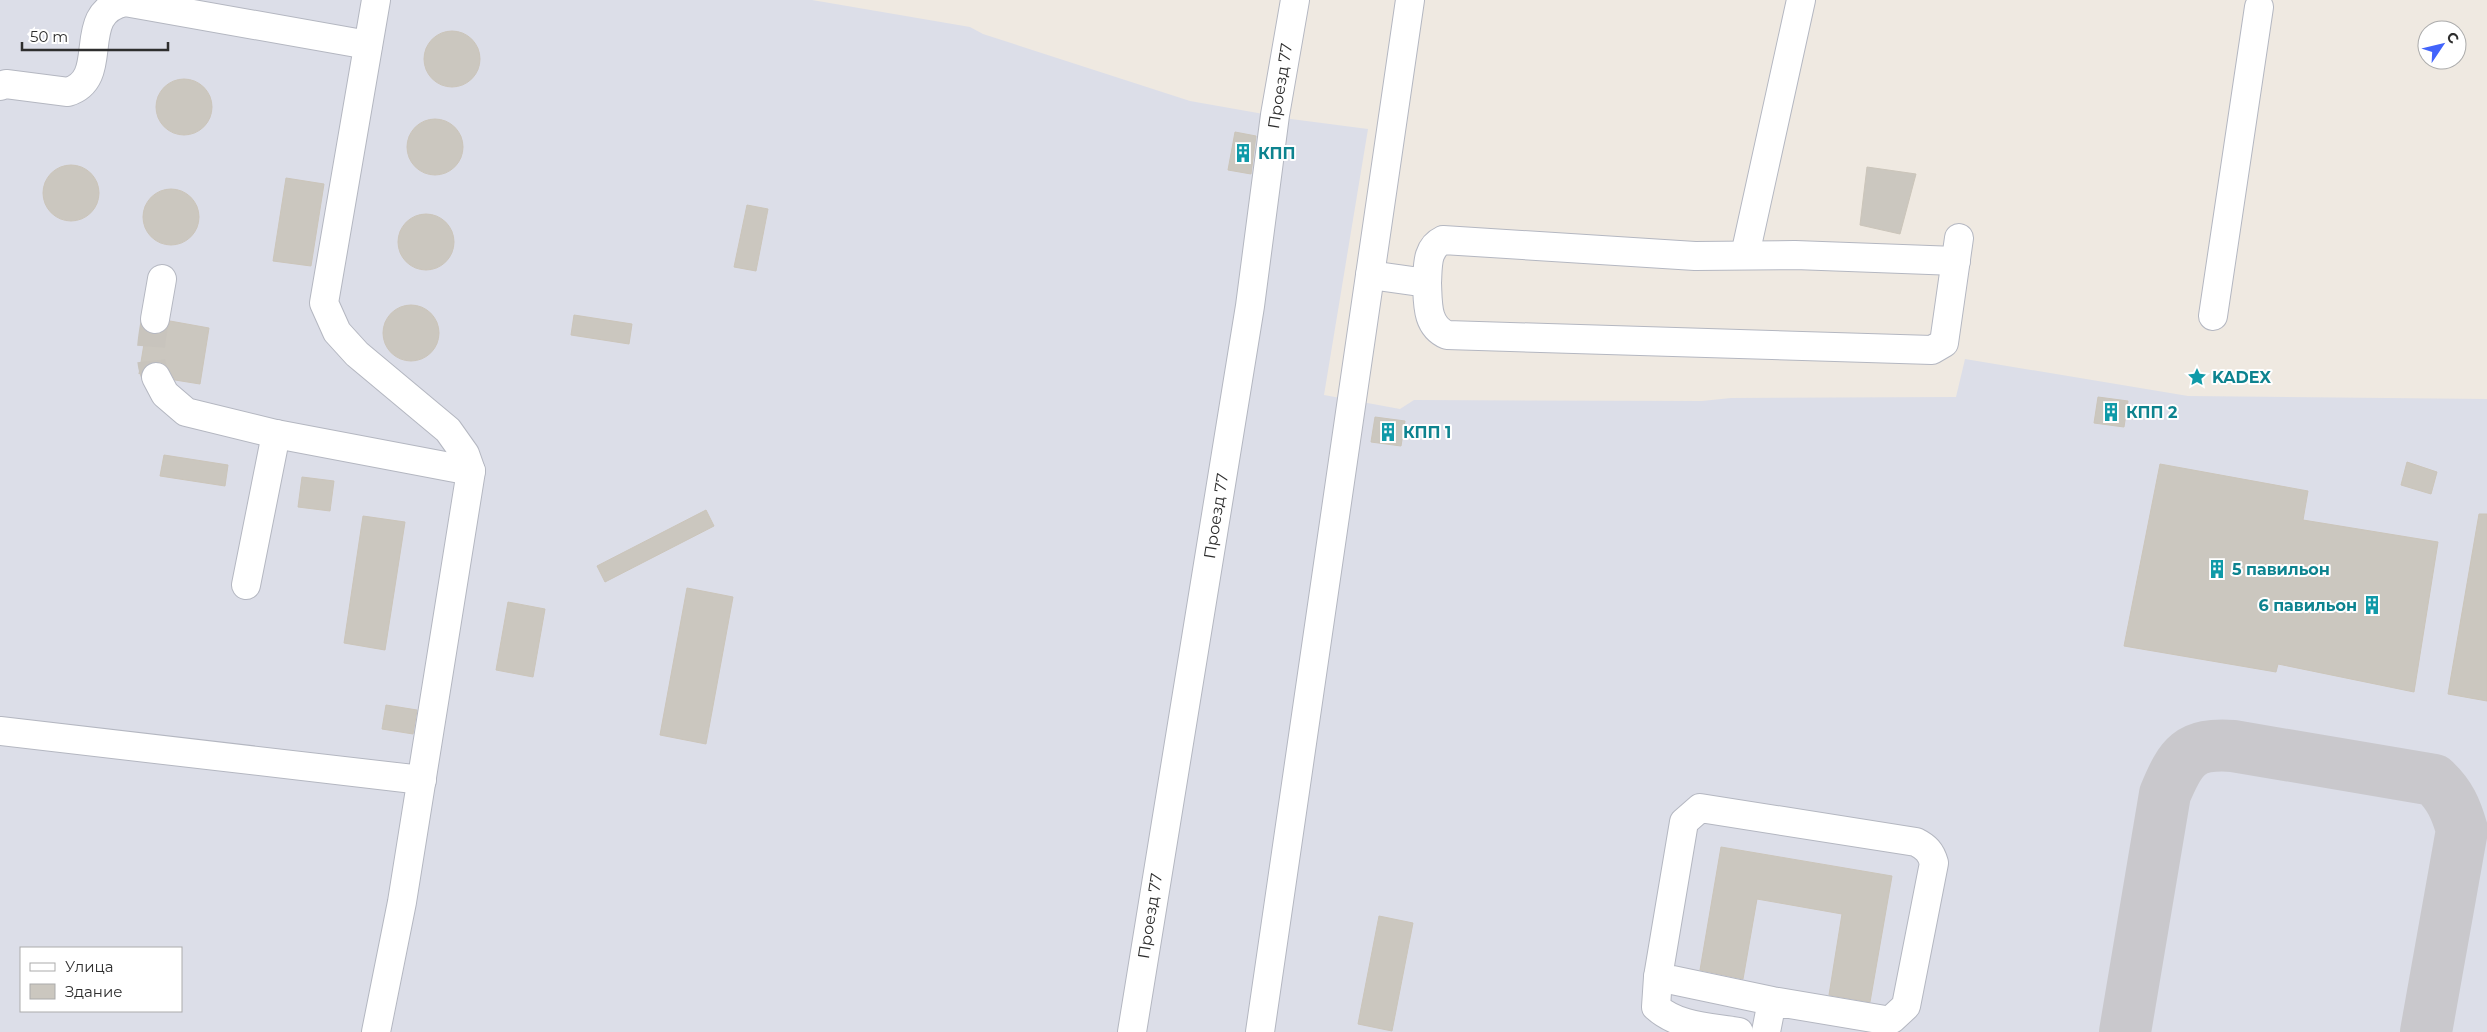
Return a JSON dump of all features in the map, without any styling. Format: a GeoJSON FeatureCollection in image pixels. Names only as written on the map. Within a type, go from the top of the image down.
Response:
{"type":"FeatureCollection","features":[{"type":"Feature","properties":{"kind":"lane"},"geometry":{"type":"LineString","coordinates":[[376,0],[324,303],[337,332],[357,354],[448,430],[465,454],[471,471],[402,902],[376,1032]]}},
{"type":"Feature","properties":{"kind":"lane","name":"Проезд 77"},"geometry":{"type":"LineString","coordinates":[[1132,1032],[1248,316],[1275,115],[1295,0]]}},
{"type":"Feature","properties":{"kind":"lane"},"geometry":{"type":"LineString","coordinates":[[1260,1032],[1410,0]]}},
{"type":"Feature","properties":{"kind":"lane"},"geometry":{"type":"LineString","coordinates":[[1745,255],[1801,0]]}},
{"type":"Feature","properties":{"kind":"lane"},"geometry":{"type":"LineString","coordinates":[[0,86],[6,84],[68,92],[77,89],[88,75],[99,20],[106,10],[125,2],[368,45]]}},
{"type":"Feature","properties":{"kind":"lane"},"geometry":{"type":"LineString","coordinates":[[2213,316],[2251,4]]}},
{"type":"Feature","properties":{"kind":"lane"},"geometry":{"type":"LineString","coordinates":[[1443,240],[1686,256],[1745,255],[1844,256],[1958,249],[1944,342],[1940,347],[1925,350],[1447,335],[1439,331],[1429,316],[1427,283],[1430,253],[1433,246],[1443,240]]}},
{"type":"Feature","properties":{"kind":"lane"},"geometry":{"type":"LineString","coordinates":[[1370,275],[1427,283]]}},
{"type":"Feature","properties":{"kind":"lane"},"geometry":{"type":"LineString","coordinates":[[155,319],[162,279]]}},
{"type":"Feature","properties":{"kind":"lane"},"geometry":{"type":"LineString","coordinates":[[156,377],[165,394],[186,412],[276,434],[471,471]]}},
{"type":"Feature","properties":{"kind":"lane"},"geometry":{"type":"LineString","coordinates":[[246,585],[276,434]]}},
{"type":"Feature","properties":{"kind":"lane"},"geometry":{"type":"LineString","coordinates":[[0,731],[422,780]]}},
{"type":"Feature","properties":{"kind":"lane"},"geometry":{"type":"LineString","coordinates":[[1658,977],[1886,1020],[1900,1014],[1906,1006],[1934,863],[1932,855],[1925,846],[1916,842],[1700,808],[1684,822],[1658,977],[1656,1007],[1676,1021],[1739,1032]]}},
{"type":"Feature","properties":{"kind":"lane"},"geometry":{"type":"LineString","coordinates":[[1766,1032],[1772,1000]]}},
{"type":"Feature","properties":{"kind":"shaded area"},"geometry":{"type":"Polygon","coordinates":[[[0,0],[812,0],[970,27],[983,34],[1190,101],[1291,119],[1368,129],[1324,395],[1400,409],[1414,400],[1702,401],[1731,398],[1956,397],[1965,359],[2188,396],[2487,399],[2487,1032],[0,1032],[0,0]]]}},
{"type":"Feature","properties":{"kind":"building"},"geometry":{"type":"Polygon","coordinates":[[[446,31],[458,31],[468,35],[476,43],[480,59],[476,75],[468,83],[458,87],[446,87],[436,83],[428,75],[424,65],[424,53],[428,43],[436,35],[446,31]]]}},
{"type":"Feature","properties":{"kind":"building"},"geometry":{"type":"Polygon","coordinates":[[[178,79],[190,79],[200,83],[208,91],[212,107],[208,123],[200,131],[190,135],[178,135],[168,131],[160,123],[156,113],[156,101],[160,91],[168,83],[178,79]]]}},
{"type":"Feature","properties":{"kind":"building"},"geometry":{"type":"Polygon","coordinates":[[[429,119],[441,119],[451,123],[459,131],[463,147],[459,163],[451,171],[441,175],[429,175],[419,171],[411,163],[407,153],[407,141],[411,131],[419,123],[429,119]]]}},
{"type":"Feature","properties":{"kind":"building","name":"КПП"},"geometry":{"type":"Polygon","coordinates":[[[1235,132],[1256,136],[1251,174],[1228,170],[1235,132]]]}},
{"type":"Feature","properties":{"kind":"building"},"geometry":{"type":"Polygon","coordinates":[[[65,165],[77,165],[87,169],[95,177],[99,193],[95,209],[87,217],[77,221],[65,221],[55,217],[47,209],[43,199],[43,187],[47,177],[55,169],[65,165]]]}},
{"type":"Feature","properties":{"kind":"building"},"geometry":{"type":"Polygon","coordinates":[[[1867,167],[1916,174],[1900,234],[1860,225],[1867,167]]]}},
{"type":"Feature","properties":{"kind":"building"},"geometry":{"type":"Polygon","coordinates":[[[286,178],[324,184],[311,266],[273,261],[286,178]]]}},
{"type":"Feature","properties":{"kind":"building"},"geometry":{"type":"Polygon","coordinates":[[[165,189],[177,189],[187,193],[195,201],[199,217],[195,233],[187,241],[177,245],[165,245],[155,241],[147,233],[143,223],[143,211],[147,201],[155,193],[165,189]]]}},
{"type":"Feature","properties":{"kind":"building"},"geometry":{"type":"Polygon","coordinates":[[[747,205],[768,209],[756,271],[734,267],[747,205]]]}},
{"type":"Feature","properties":{"kind":"building"},"geometry":{"type":"Polygon","coordinates":[[[420,214],[432,214],[442,218],[450,226],[454,242],[450,258],[442,266],[432,270],[420,270],[410,266],[402,258],[398,248],[398,236],[402,226],[410,218],[420,214]]]}},
{"type":"Feature","properties":{"kind":"building"},"geometry":{"type":"Polygon","coordinates":[[[405,305],[417,305],[427,309],[435,317],[439,333],[435,349],[427,357],[417,361],[405,361],[395,357],[387,349],[383,339],[383,327],[387,317],[395,309],[405,305]]]}},
{"type":"Feature","properties":{"kind":"building"},"geometry":{"type":"Polygon","coordinates":[[[574,315],[632,324],[629,344],[571,335],[574,315]]]}},
{"type":"Feature","properties":{"kind":"building"},"geometry":{"type":"Polygon","coordinates":[[[170,321],[209,328],[200,384],[175,380],[165,364],[157,361],[148,363],[139,374],[146,332],[153,334],[161,333],[167,329],[170,321]]]}},
{"type":"Feature","properties":{"kind":"building","name":"КПП 2"},"geometry":{"type":"Polygon","coordinates":[[[2098,397],[2128,401],[2124,427],[2094,423],[2098,397]]]}},
{"type":"Feature","properties":{"kind":"building","name":"КПП 1"},"geometry":{"type":"Polygon","coordinates":[[[1375,417],[1405,421],[1401,446],[1371,442],[1375,417]]]}},
{"type":"Feature","properties":{"kind":"building"},"geometry":{"type":"Polygon","coordinates":[[[164,455],[228,465],[225,486],[160,476],[164,455]]]}},
{"type":"Feature","properties":{"kind":"building"},"geometry":{"type":"Polygon","coordinates":[[[2407,462],[2437,472],[2431,494],[2401,485],[2407,462]]]}},
{"type":"Feature","properties":{"kind":"building"},"geometry":{"type":"Polygon","coordinates":[[[2160,464],[2308,491],[2303,520],[2438,542],[2414,692],[2278,664],[2276,672],[2124,646],[2160,464]]]}},
{"type":"Feature","properties":{"kind":"building"},"geometry":{"type":"Polygon","coordinates":[[[302,477],[334,481],[330,511],[298,507],[302,477]]]}},
{"type":"Feature","properties":{"kind":"building"},"geometry":{"type":"Polygon","coordinates":[[[706,510],[714,526],[605,582],[597,566],[706,510]]]}},
{"type":"Feature","properties":{"kind":"building"},"geometry":{"type":"Polygon","coordinates":[[[2479,514],[2487,514],[2487,701],[2448,694],[2479,514]]]}},
{"type":"Feature","properties":{"kind":"building"},"geometry":{"type":"Polygon","coordinates":[[[363,516],[405,522],[385,650],[344,643],[363,516]]]}},
{"type":"Feature","properties":{"kind":"building"},"geometry":{"type":"Polygon","coordinates":[[[687,588],[733,597],[706,744],[660,735],[687,588]]]}},
{"type":"Feature","properties":{"kind":"building"},"geometry":{"type":"Polygon","coordinates":[[[508,602],[545,609],[533,677],[496,670],[508,602]]]}},
{"type":"Feature","properties":{"kind":"building"},"geometry":{"type":"Polygon","coordinates":[[[386,705],[417,710],[413,734],[382,729],[386,705]]]}},
{"type":"Feature","properties":{"kind":"building"},"geometry":{"type":"Polygon","coordinates":[[[1721,847],[1892,876],[1870,1002],[1829,995],[1842,914],[1757,899],[1743,979],[1700,970],[1721,847]]]}},
{"type":"Feature","properties":{"kind":"building"},"geometry":{"type":"Polygon","coordinates":[[[1379,916],[1413,923],[1392,1031],[1358,1024],[1379,916]]]}},
{"type":"Feature","properties":{"kind":"taxiway"},"geometry":{"type":"LineString","coordinates":[[2125,1032],[2165,794],[2176,770],[2188,755],[2196,750],[2218,746],[2233,746],[2434,780],[2444,791],[2455,809],[2462,830],[2426,1032]]}},
{"type":"Feature","properties":{"kind":"tunnel"},"geometry":{"type":"LineString","coordinates":[[155,319],[151,356],[156,377]]}},
{"type":"Feature","properties":{"kind":"place","name":"КПП"},"geometry":{"type":"Point","coordinates":[1243,153]}},
{"type":"Feature","properties":{"kind":"place","name":"KADEX"},"geometry":{"type":"Point","coordinates":[2197,377]}},
{"type":"Feature","properties":{"kind":"place","name":"КПП 2"},"geometry":{"type":"Point","coordinates":[2111,412]}},
{"type":"Feature","properties":{"kind":"place","name":"КПП 1"},"geometry":{"type":"Point","coordinates":[1388,432]}},
{"type":"Feature","properties":{"kind":"place","name":"5 павильон"},"geometry":{"type":"Point","coordinates":[2217,569]}},
{"type":"Feature","properties":{"kind":"place","name":"6 павильон"},"geometry":{"type":"Point","coordinates":[2372,605]}}]}
